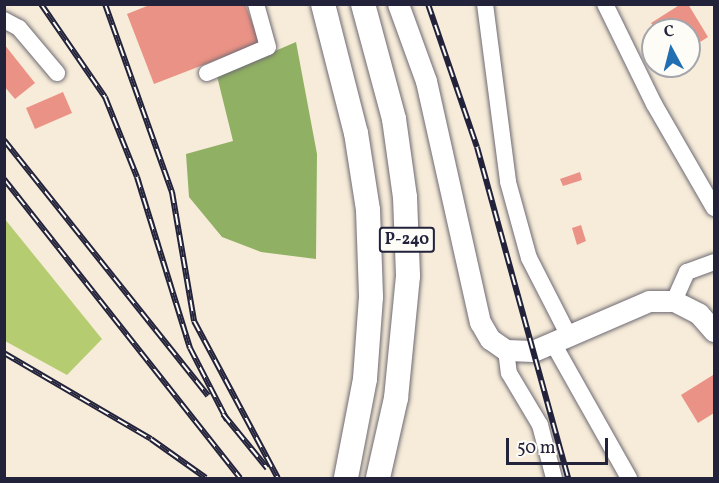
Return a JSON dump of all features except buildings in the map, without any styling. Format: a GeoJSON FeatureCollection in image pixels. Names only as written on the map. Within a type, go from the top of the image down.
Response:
{"type":"FeatureCollection","features":[{"type":"Feature","properties":{"kind":"highway","name":"Р-240"},"geometry":{"type":"LineString","coordinates":[[323,4],[356,133],[368,210],[371,297],[365,379],[346,478]]}},
{"type":"Feature","properties":{"kind":"highway","name":"Р-240"},"geometry":{"type":"LineString","coordinates":[[363,4],[394,119],[405,197],[408,276],[396,398],[378,478]]}},
{"type":"Feature","properties":{"kind":"main road"},"geometry":{"type":"LineString","coordinates":[[398,4],[426,81],[480,321],[490,339],[506,350],[533,351],[562,341],[648,301],[674,301],[699,314],[714,331]]}},
{"type":"Feature","properties":{"kind":"street"},"geometry":{"type":"LineString","coordinates":[[207,73],[268,47],[256,4]]}},
{"type":"Feature","properties":{"kind":"street"},"geometry":{"type":"LineString","coordinates":[[484,4],[507,182],[529,258],[562,341],[629,478]]}},
{"type":"Feature","properties":{"kind":"street"},"geometry":{"type":"LineString","coordinates":[[604,4],[654,104],[714,207]]}},
{"type":"Feature","properties":{"kind":"street"},"geometry":{"type":"LineString","coordinates":[[4,20],[19,28],[57,73]]}},
{"type":"Feature","properties":{"kind":"street"},"geometry":{"type":"LineString","coordinates":[[674,301],[687,272],[714,262]]}},
{"type":"Feature","properties":{"kind":"street"},"geometry":{"type":"LineString","coordinates":[[506,350],[510,373],[540,425],[554,478]]}},
{"type":"Feature","properties":{"kind":"green space"},"geometry":{"type":"Polygon","coordinates":[[[296,42],[317,154],[316,259],[261,252],[222,237],[189,197],[186,154],[233,141],[217,76],[296,42]]]}},
{"type":"Feature","properties":{"kind":"green space"},"geometry":{"type":"Polygon","coordinates":[[[4,218],[102,339],[67,375],[5,341],[4,218]]]}},
{"type":"Feature","properties":{"kind":"railway"},"geometry":{"type":"LineString","coordinates":[[41,4],[105,97],[137,177],[190,348],[227,420]]}},
{"type":"Feature","properties":{"kind":"railway"},"geometry":{"type":"LineString","coordinates":[[105,4],[172,192],[194,321],[278,478]]}},
{"type":"Feature","properties":{"kind":"railway"},"geometry":{"type":"LineString","coordinates":[[428,4],[477,147],[568,478]]}},
{"type":"Feature","properties":{"kind":"railway"},"geometry":{"type":"LineString","coordinates":[[4,140],[208,396]]}},
{"type":"Feature","properties":{"kind":"railway"},"geometry":{"type":"LineString","coordinates":[[4,179],[240,478]]}},
{"type":"Feature","properties":{"kind":"railway"},"geometry":{"type":"LineString","coordinates":[[4,353],[151,439],[206,478]]}},
{"type":"Feature","properties":{"kind":"railway"},"geometry":{"type":"LineString","coordinates":[[223,414],[267,468]]}}]}
